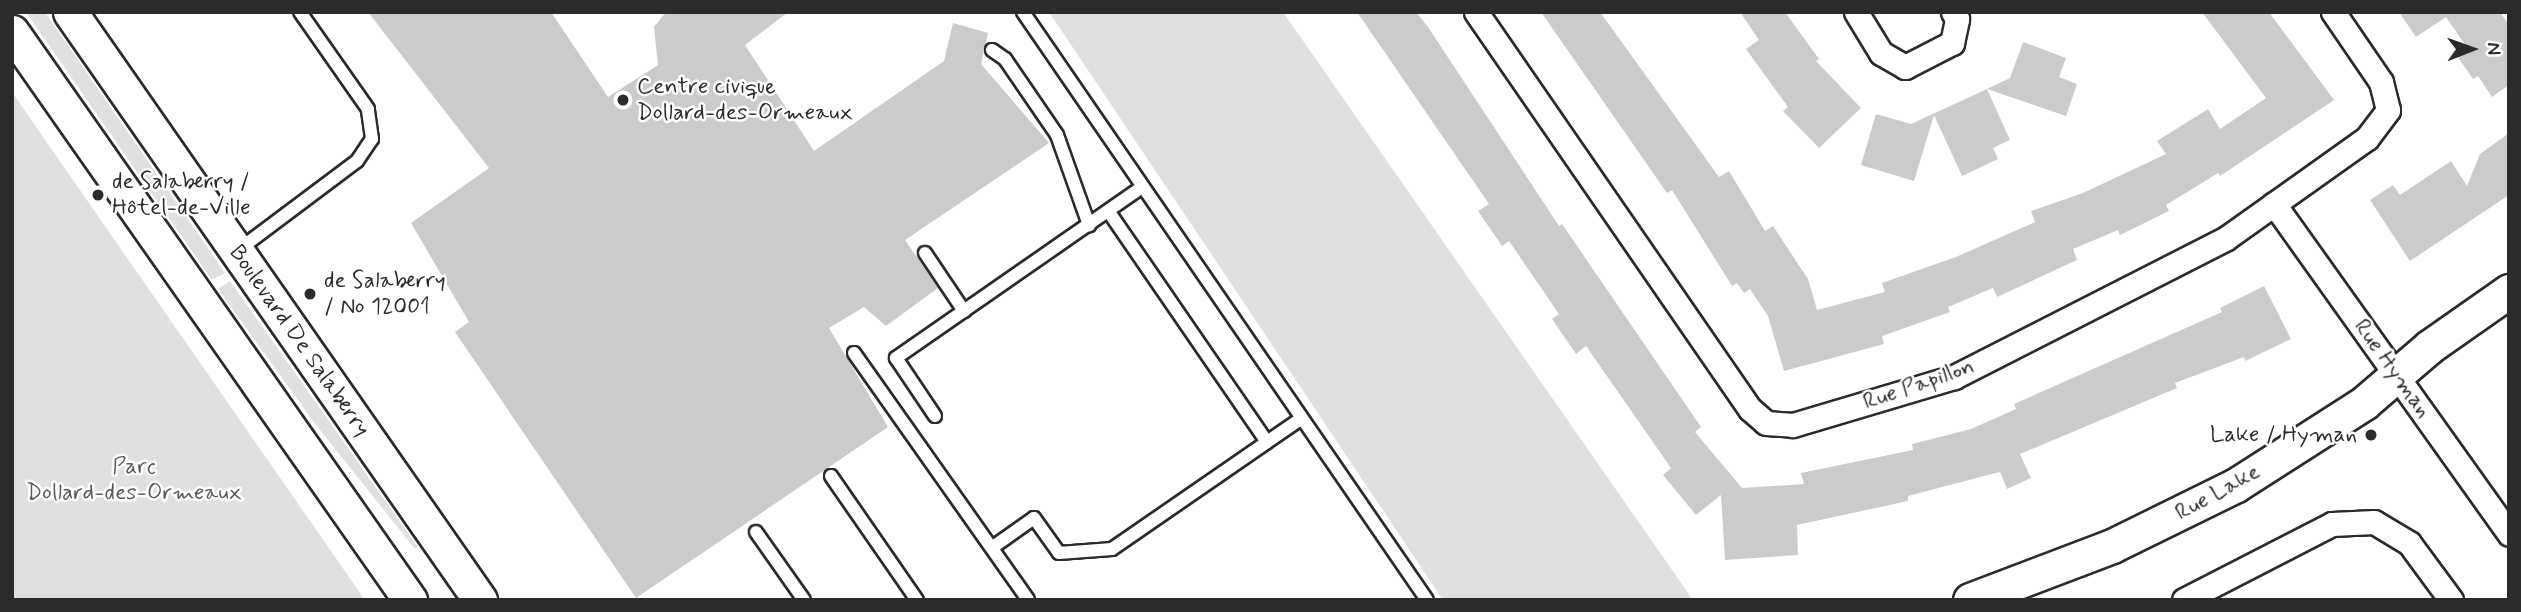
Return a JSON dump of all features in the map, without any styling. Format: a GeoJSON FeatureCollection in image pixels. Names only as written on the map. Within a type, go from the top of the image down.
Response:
{"type":"FeatureCollection","features":[{"type":"Feature","properties":{"kind":"street","name":"Boulevard De Salaberry"},"geometry":{"type":"LineString","coordinates":[[70,12],[480,600]]}},
{"type":"Feature","properties":{"kind":"street","name":"Rue Papillon"},"geometry":{"type":"LineString","coordinates":[[1476,12],[1750,409],[1766,423],[1793,425],[1954,377],[2225,239],[2367,138],[2388,110],[2381,82],[2333,12]]}},
{"type":"Feature","properties":{"kind":"street"},"geometry":{"type":"LineString","coordinates":[[1856,12],[1881,53],[1905,68],[1952,43],[1957,19],[1953,12]]}},
{"type":"Feature","properties":{"kind":"street"},"geometry":{"type":"LineString","coordinates":[[12,32],[410,600]]}},
{"type":"Feature","properties":{"kind":"street","name":"Rue Hyman"},"geometry":{"type":"LineString","coordinates":[[2274,204],[2509,534]]}},
{"type":"Feature","properties":{"kind":"street","name":"Rue Lake"},"geometry":{"type":"LineString","coordinates":[[1970,600],[2090,556],[2200,505],[2364,404],[2397,375],[2509,290]]}},
{"type":"Feature","properties":{"kind":"street"},"geometry":{"type":"LineString","coordinates":[[2184,600],[2332,524],[2374,522],[2409,542],[2451,600]]}},
{"type":"Feature","properties":{"kind":"lane"},"geometry":{"type":"LineString","coordinates":[[237,251],[357,161],[372,139],[368,109],[300,12]]}},
{"type":"Feature","properties":{"kind":"lane"},"geometry":{"type":"LineString","coordinates":[[1023,12],[1427,600]]}},
{"type":"Feature","properties":{"kind":"lane"},"geometry":{"type":"LineString","coordinates":[[992,50],[1005,59],[1056,135],[1088,225]]}},
{"type":"Feature","properties":{"kind":"lane"},"geometry":{"type":"LineString","coordinates":[[935,416],[896,358],[1142,187]]}},
{"type":"Feature","properties":{"kind":"lane"},"geometry":{"type":"LineString","coordinates":[[1108,211],[1267,442]]}},
{"type":"Feature","properties":{"kind":"lane"},"geometry":{"type":"LineString","coordinates":[[925,253],[964,311]]}},
{"type":"Feature","properties":{"kind":"lane"},"geometry":{"type":"LineString","coordinates":[[854,353],[1028,600]]}},
{"type":"Feature","properties":{"kind":"lane"},"geometry":{"type":"LineString","coordinates":[[993,547],[1034,518],[1059,553],[1112,550],[1302,418]]}},
{"type":"Feature","properties":{"kind":"lane"},"geometry":{"type":"LineString","coordinates":[[831,476],[917,600]]}},
{"type":"Feature","properties":{"kind":"lane"},"geometry":{"type":"LineString","coordinates":[[757,532],[804,600]]}},
{"type":"Feature","properties":{"kind":"green space"},"geometry":{"type":"Polygon","coordinates":[[[26,12],[45,12],[225,273],[212,280],[26,12]]]}},
{"type":"Feature","properties":{"kind":"green space"},"geometry":{"type":"Polygon","coordinates":[[[1049,12],[1283,12],[1693,600],[1443,600],[1049,12]]]}},
{"type":"Feature","properties":{"kind":"green space","name":"Parc Dollard-des-Ormeaux"},"geometry":{"type":"Polygon","coordinates":[[[12,92],[50,147],[365,600],[12,600],[12,92]]]}},
{"type":"Feature","properties":{"kind":"green space"},"geometry":{"type":"Polygon","coordinates":[[[230,281],[418,547],[415,549],[316,425],[218,289],[230,281]]]}},
{"type":"Feature","properties":{"kind":"building"},"geometry":{"type":"Polygon","coordinates":[[[368,12],[551,12],[608,97],[658,65],[654,27],[666,12],[788,12],[745,45],[814,151],[944,61],[953,23],[988,33],[981,64],[1049,143],[905,240],[938,288],[886,326],[864,307],[829,328],[888,427],[636,598],[455,332],[469,322],[411,223],[489,168],[368,12]]]}},
{"type":"Feature","properties":{"kind":"building"},"geometry":{"type":"Polygon","coordinates":[[[1357,12],[1416,12],[1559,226],[1562,224],[1701,427],[1695,432],[1742,488],[1804,484],[1801,473],[1913,450],[1912,444],[1971,429],[2016,409],[2014,404],[2222,312],[2220,308],[2264,286],[2291,339],[2245,361],[2244,357],[2175,383],[2177,388],[2020,454],[2031,478],[2007,489],[2000,472],[1984,476],[1908,496],[1908,501],[1797,525],[1798,555],[1725,560],[1721,495],[1696,515],[1663,475],[1671,468],[1586,346],[1576,354],[1552,319],[1559,314],[1509,241],[1502,246],[1478,211],[1489,204],[1357,12]]]}},
{"type":"Feature","properties":{"kind":"building"},"geometry":{"type":"Polygon","coordinates":[[[1541,12],[1600,12],[1719,177],[1729,171],[1765,231],[1773,226],[1808,279],[1817,310],[1885,292],[1882,283],[1956,257],[2035,222],[2031,211],[2083,193],[2166,154],[2157,141],[2208,109],[2220,129],[2266,98],[2202,12],[2269,12],[2334,100],[2220,176],[2218,173],[2166,205],[2169,211],[2120,235],[2118,230],[2073,249],[2077,260],[1997,297],[1993,288],[1948,307],[1950,312],[1882,336],[1884,344],[1784,371],[1768,316],[1750,289],[1744,293],[1737,283],[1732,286],[1672,190],[1667,193],[1541,12]]]}},
{"type":"Feature","properties":{"kind":"building"},"geometry":{"type":"Polygon","coordinates":[[[1740,12],[1785,12],[1819,59],[1816,61],[1861,108],[1819,148],[1783,111],[1788,107],[1746,49],[1759,40],[1740,12]]]}},
{"type":"Feature","properties":{"kind":"building"},"geometry":{"type":"Polygon","coordinates":[[[2399,12],[2500,12],[2509,25],[2509,85],[2492,97],[2478,76],[2473,79],[2457,56],[2468,49],[2446,17],[2416,37],[2399,12]]]}},
{"type":"Feature","properties":{"kind":"building"},"geometry":{"type":"Polygon","coordinates":[[[2023,42],[2066,58],[2059,77],[2077,84],[2066,116],[1987,89],[2010,78],[2023,42]]]}},
{"type":"Feature","properties":{"kind":"building"},"geometry":{"type":"Polygon","coordinates":[[[1987,89],[2010,140],[1993,148],[1998,159],[1962,176],[1934,115],[1914,181],[1861,165],[1876,114],[1911,124],[1987,89]]]}},
{"type":"Feature","properties":{"kind":"building"},"geometry":{"type":"Polygon","coordinates":[[[2509,133],[2509,195],[2410,261],[2370,200],[2393,185],[2400,195],[2451,161],[2467,186],[2480,154],[2509,133]]]}},
{"type":"Feature","properties":{"kind":"place","name":"Centre civique Dollard-des-Ormeaux"},"geometry":{"type":"Point","coordinates":[623,100]}},
{"type":"Feature","properties":{"kind":"place","name":"de Salaberry / Hôtel-de-Ville"},"geometry":{"type":"Point","coordinates":[98,195]}},
{"type":"Feature","properties":{"kind":"place","name":"de Salaberry / No 12001"},"geometry":{"type":"Point","coordinates":[310,294]}},
{"type":"Feature","properties":{"kind":"place","name":"Lake / Hyman"},"geometry":{"type":"Point","coordinates":[2371,435]}}]}
